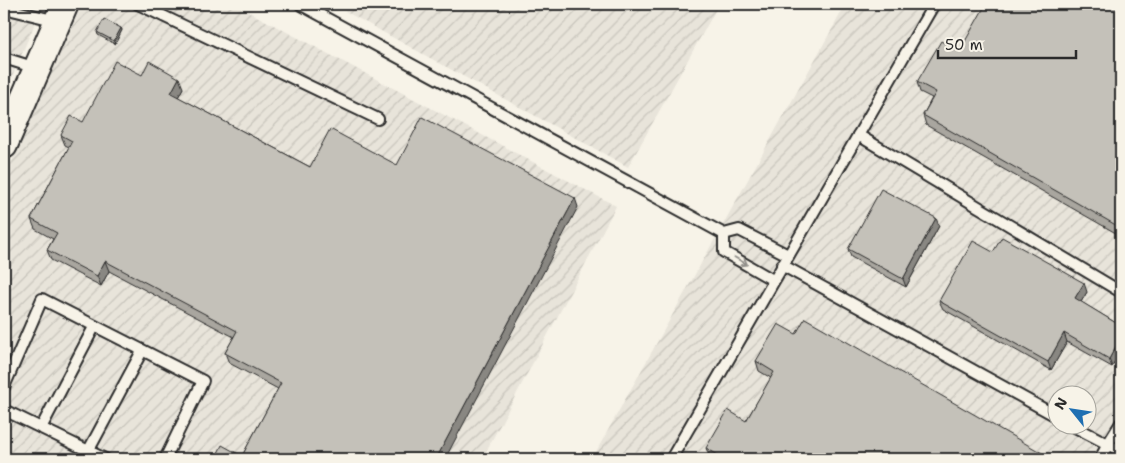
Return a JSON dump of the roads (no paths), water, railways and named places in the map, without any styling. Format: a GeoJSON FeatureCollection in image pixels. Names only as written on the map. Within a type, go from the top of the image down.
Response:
{"type":"FeatureCollection","features":[{"type":"Feature","properties":{"kind":"street"},"geometry":{"type":"LineString","coordinates":[[4,145],[61,13]]}},
{"type":"Feature","properties":{"kind":"lane"},"geometry":{"type":"LineString","coordinates":[[138,4],[378,119]]}},
{"type":"Feature","properties":{"kind":"lane"},"geometry":{"type":"LineString","coordinates":[[300,4],[724,234],[739,230],[788,255]]}},
{"type":"Feature","properties":{"kind":"lane"},"geometry":{"type":"LineString","coordinates":[[671,459],[934,4]]}},
{"type":"Feature","properties":{"kind":"lane"},"geometry":{"type":"LineString","coordinates":[[4,8],[61,13]]}},
{"type":"Feature","properties":{"kind":"lane"},"geometry":{"type":"LineString","coordinates":[[4,58],[37,68]]}},
{"type":"Feature","properties":{"kind":"lane"},"geometry":{"type":"LineString","coordinates":[[858,135],[1121,292]]}},
{"type":"Feature","properties":{"kind":"lane"},"geometry":{"type":"LineString","coordinates":[[724,234],[724,252],[773,280]]}},
{"type":"Feature","properties":{"kind":"lane"},"geometry":{"type":"LineString","coordinates":[[782,265],[1048,411]]}},
{"type":"Feature","properties":{"kind":"lane"},"geometry":{"type":"LineString","coordinates":[[4,387],[42,299],[94,328],[203,381],[165,459]]}},
{"type":"Feature","properties":{"kind":"lane"},"geometry":{"type":"LineString","coordinates":[[41,428],[94,328]]}},
{"type":"Feature","properties":{"kind":"lane"},"geometry":{"type":"LineString","coordinates":[[86,455],[142,351]]}},
{"type":"Feature","properties":{"kind":"lane"},"geometry":{"type":"LineString","coordinates":[[4,410],[41,428],[86,455],[105,459]]}},
{"type":"Feature","properties":{"kind":"lane"},"geometry":{"type":"LineString","coordinates":[[1100,459],[1121,422]]}},
{"type":"Feature","properties":{"kind":"lane"},"geometry":{"type":"LineString","coordinates":[[1092,436],[1121,452]]}}]}
